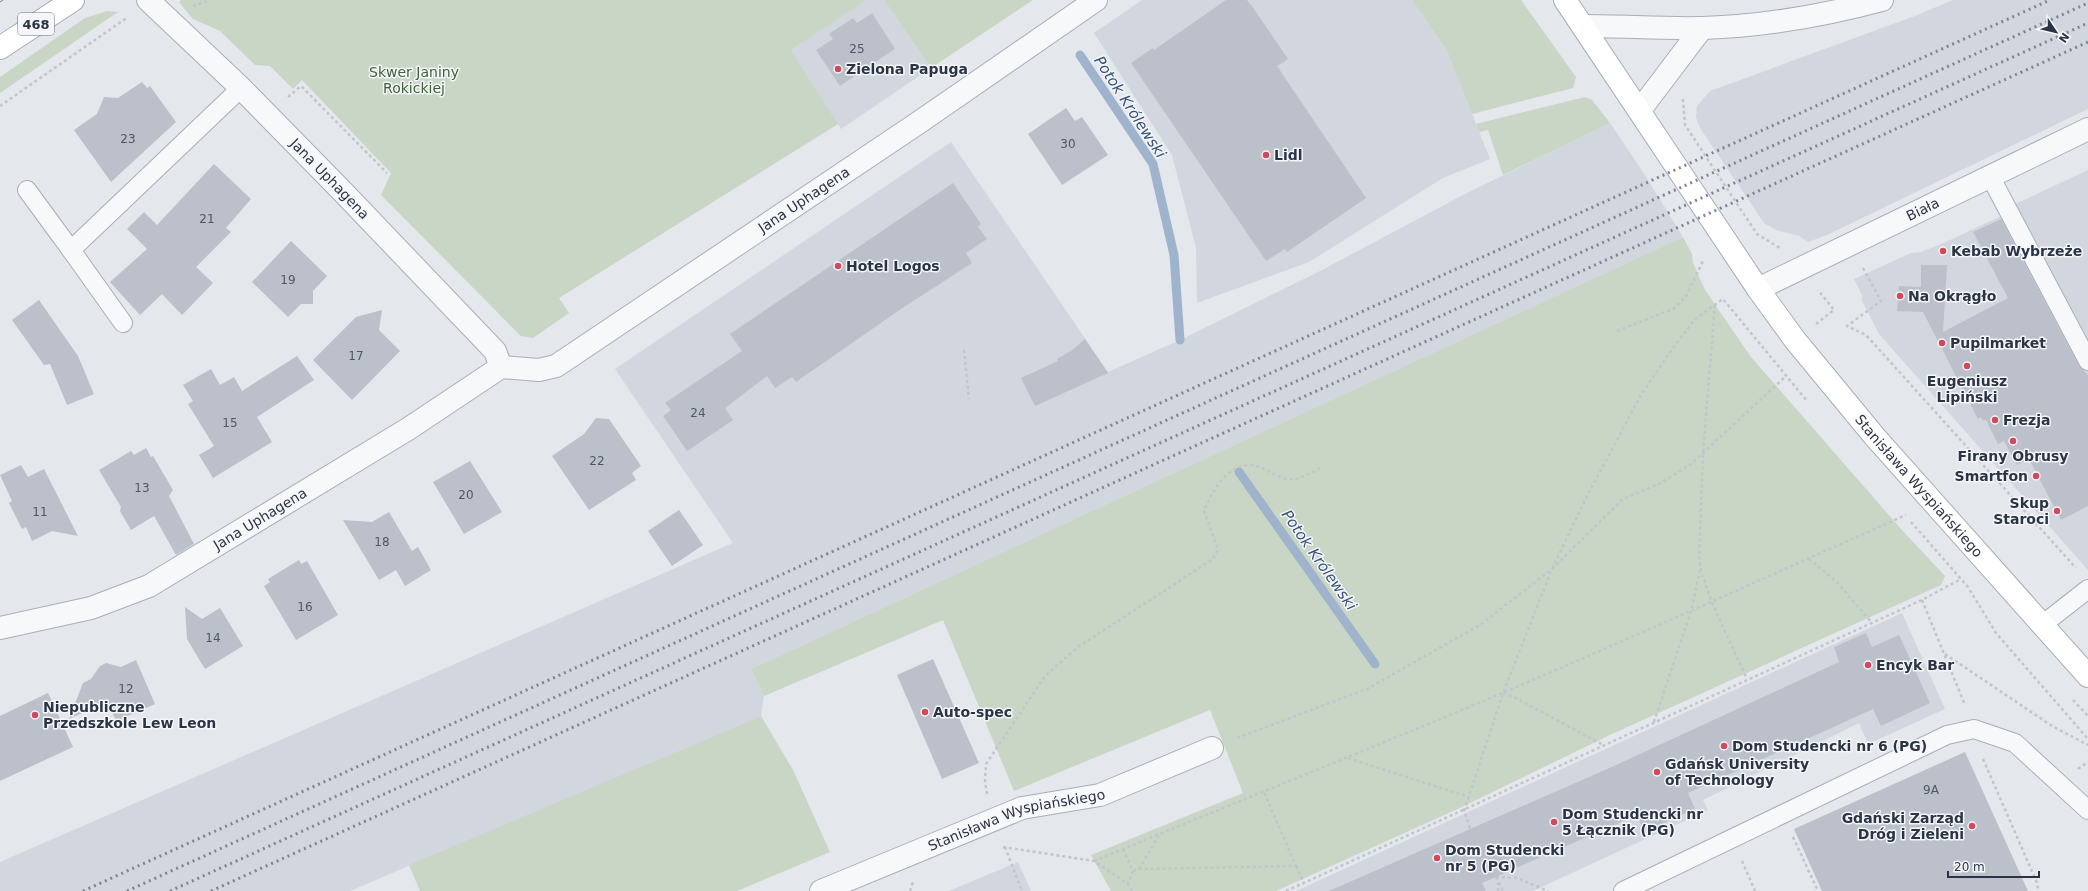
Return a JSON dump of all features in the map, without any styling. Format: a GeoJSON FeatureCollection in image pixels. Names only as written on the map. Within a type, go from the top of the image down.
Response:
{"type":"FeatureCollection","features":[{"type":"Feature","properties":{"kind":"main road","name":"468"},"geometry":{"type":"LineString","coordinates":[[0,48],[73,0]]}},
{"type":"Feature","properties":{"kind":"main road","name":"Stanisława Wyspiańskiego"},"geometry":{"type":"LineString","coordinates":[[1565,0],[1584,26],[1758,289],[1795,340],[1827,381],[2088,676]]}},
{"type":"Feature","properties":{"kind":"street","name":"Jana Uphagena"},"geometry":{"type":"LineString","coordinates":[[0,628],[91,608],[149,586],[408,429],[501,367],[539,370],[556,366],[914,125],[1096,0]]}},
{"type":"Feature","properties":{"kind":"street"},"geometry":{"type":"LineString","coordinates":[[1584,26],[1702,28],[1786,21],[1826,7],[1882,0]]}},
{"type":"Feature","properties":{"kind":"street","name":"Jana Uphagena"},"geometry":{"type":"LineString","coordinates":[[149,1],[241,88],[343,192],[495,351],[501,367]]}},
{"type":"Feature","properties":{"kind":"street"},"geometry":{"type":"LineString","coordinates":[[1640,110],[1702,28]]}},
{"type":"Feature","properties":{"kind":"street","name":"Biała"},"geometry":{"type":"LineString","coordinates":[[1758,289],[2088,129]]}},
{"type":"Feature","properties":{"kind":"street","name":"Stanisława Wyspiańskiego"},"geometry":{"type":"LineString","coordinates":[[821,891],[1022,808],[1100,795],[1212,748]]}},
{"type":"Feature","properties":{"kind":"lane"},"geometry":{"type":"LineString","coordinates":[[71,250],[241,88]]}},
{"type":"Feature","properties":{"kind":"lane"},"geometry":{"type":"LineString","coordinates":[[1990,176],[2088,361]]}},
{"type":"Feature","properties":{"kind":"lane"},"geometry":{"type":"LineString","coordinates":[[27,190],[123,323]]}},
{"type":"Feature","properties":{"kind":"lane"},"geometry":{"type":"LineString","coordinates":[[2042,625],[2088,589]]}},
{"type":"Feature","properties":{"kind":"lane"},"geometry":{"type":"LineString","coordinates":[[1624,891],[1947,735],[1974,729],[2015,743],[2088,810]]}},
{"type":"Feature","properties":{"kind":"path"},"geometry":{"type":"LineString","coordinates":[[0,106],[149,1]]}},
{"type":"Feature","properties":{"kind":"path"},"geometry":{"type":"LineString","coordinates":[[126,18],[132,23]]}},
{"type":"Feature","properties":{"kind":"path"},"geometry":{"type":"LineString","coordinates":[[268,116],[301,86],[387,172]]}},
{"type":"Feature","properties":{"kind":"path"},"geometry":{"type":"LineString","coordinates":[[1682,95],[1685,124],[1757,234],[1786,252]]}},
{"type":"Feature","properties":{"kind":"path"},"geometry":{"type":"LineString","coordinates":[[1617,331],[1674,308],[1686,296],[1703,261]]}},
{"type":"Feature","properties":{"kind":"path"},"geometry":{"type":"LineString","coordinates":[[1860,263],[1881,301],[1847,326],[1866,334],[2077,570]]}},
{"type":"Feature","properties":{"kind":"path"},"geometry":{"type":"LineString","coordinates":[[1813,284],[1834,310]]}},
{"type":"Feature","properties":{"kind":"path"},"geometry":{"type":"LineString","coordinates":[[1470,828],[1464,811],[1502,693],[1552,569],[1587,496],[1641,395],[1695,319],[1723,299],[1771,359]]}},
{"type":"Feature","properties":{"kind":"path"},"geometry":{"type":"LineString","coordinates":[[1715,305],[1703,453],[1699,559],[1700,570],[1747,680]]}},
{"type":"Feature","properties":{"kind":"path"},"geometry":{"type":"LineString","coordinates":[[964,350],[970,399]]}},
{"type":"Feature","properties":{"kind":"path"},"geometry":{"type":"LineString","coordinates":[[1212,748],[1367,689],[1480,625],[1552,569],[1623,499],[1661,483],[1691,464],[1786,376]]}},
{"type":"Feature","properties":{"kind":"path"},"geometry":{"type":"LineString","coordinates":[[993,820],[985,782],[986,764],[1045,676],[1078,647],[1213,559],[1218,549],[1204,510],[1213,490],[1229,472],[1253,465],[1288,479],[1304,476],[1322,468]]}},
{"type":"Feature","properties":{"kind":"path"},"geometry":{"type":"LineString","coordinates":[[1094,861],[1348,758],[1502,693],[1713,602],[1906,515]]}},
{"type":"Feature","properties":{"kind":"path"},"geometry":{"type":"LineString","coordinates":[[1809,559],[1838,583],[1871,622]]}},
{"type":"Feature","properties":{"kind":"path"},"geometry":{"type":"LineString","coordinates":[[1654,723],[1691,611],[1700,570]]}},
{"type":"Feature","properties":{"kind":"path"},"geometry":{"type":"LineString","coordinates":[[1286,891],[1464,811],[1871,622],[1922,600],[1961,579]]}},
{"type":"Feature","properties":{"kind":"path"},"geometry":{"type":"LineString","coordinates":[[1968,587],[1996,633],[2088,739]]}},
{"type":"Feature","properties":{"kind":"path"},"geometry":{"type":"LineString","coordinates":[[1944,654],[2052,726],[2088,745]]}},
{"type":"Feature","properties":{"kind":"path"},"geometry":{"type":"LineString","coordinates":[[1502,693],[1516,698],[1603,746]]}},
{"type":"Feature","properties":{"kind":"path"},"geometry":{"type":"LineString","coordinates":[[1348,758],[1468,797]]}},
{"type":"Feature","properties":{"kind":"path"},"geometry":{"type":"LineString","coordinates":[[1263,792],[1304,883]]}},
{"type":"Feature","properties":{"kind":"path"},"geometry":{"type":"LineString","coordinates":[[1783,814],[1818,891]]}},
{"type":"Feature","properties":{"kind":"path"},"geometry":{"type":"LineString","coordinates":[[1139,869],[1159,835]]}},
{"type":"Feature","properties":{"kind":"path"},"geometry":{"type":"LineString","coordinates":[[1732,839],[1755,891]]}},
{"type":"Feature","properties":{"kind":"path"},"geometry":{"type":"LineString","coordinates":[[1022,891],[1004,846],[1094,861],[1128,884],[1132,891]]}},
{"type":"Feature","properties":{"kind":"path"},"geometry":{"type":"LineString","coordinates":[[1123,849],[1133,871],[1128,884]]}},
{"type":"Feature","properties":{"kind":"path"},"geometry":{"type":"LineString","coordinates":[[1133,871],[1139,869],[1296,866]]}},
{"type":"Feature","properties":{"kind":"path"},"geometry":{"type":"LineString","coordinates":[[1498,891],[1498,881],[1496,877],[1516,878],[1548,891]]}},
{"type":"Feature","properties":{"kind":"path"},"geometry":{"type":"LineString","coordinates":[[1498,881],[1503,891]]}},
{"type":"Feature","properties":{"kind":"shaded area"},"geometry":{"type":"Polygon","coordinates":[[[867,0],[884,0],[931,68],[841,129],[791,50],[867,0]]]}},
{"type":"Feature","properties":{"kind":"shaded area"},"geometry":{"type":"Polygon","coordinates":[[[1142,0],[1412,0],[1447,51],[1490,159],[1443,178],[1309,262],[1197,303],[1196,248],[1172,155],[1094,33],[1142,0]]]}},
{"type":"Feature","properties":{"kind":"shaded area"},"geometry":{"type":"Polygon","coordinates":[[[1953,0],[2088,0],[2088,109],[1827,235],[1808,242],[1799,236],[1776,230],[1764,223],[1700,128],[1696,117],[1697,106],[1710,91],[1915,16],[1953,0]]]}},
{"type":"Feature","properties":{"kind":"shaded area"},"geometry":{"type":"Polygon","coordinates":[[[1610,123],[1643,172],[1683,237],[751,669],[764,696],[761,716],[350,891],[0,891],[0,862],[733,543],[615,369],[951,142],[1108,372],[1180,340],[1322,270],[1463,195],[1610,123]]]}},
{"type":"Feature","properties":{"kind":"shaded area"},"geometry":{"type":"Polygon","coordinates":[[[2088,170],[2088,570],[1879,334],[1861,299],[1863,297],[1854,279],[1911,253],[1921,252],[1946,242],[1999,217],[2007,208],[2088,170]]]}},
{"type":"Feature","properties":{"kind":"shaded area","name":"Gdańsk University of Technology"},"geometry":{"type":"Polygon","coordinates":[[[1902,613],[1945,709],[1868,744],[1859,723],[1703,800],[1708,810],[1533,891],[1296,891],[1902,613]]]}},
{"type":"Feature","properties":{"kind":"shaded area"},"geometry":{"type":"Polygon","coordinates":[[[1018,862],[1031,891],[949,891],[1018,862]]]}},
{"type":"Feature","properties":{"kind":"green space","name":"Skwer Janiny Rokickiej"},"geometry":{"type":"Polygon","coordinates":[[[181,0],[867,0],[791,50],[838,124],[559,298],[569,313],[533,338],[521,336],[381,195],[391,173],[302,80],[293,89],[270,66],[255,65],[220,31],[193,19],[179,2],[181,0]]]}},
{"type":"Feature","properties":{"kind":"green space"},"geometry":{"type":"Polygon","coordinates":[[[884,0],[1033,0],[931,68],[884,0]]]}},
{"type":"Feature","properties":{"kind":"green space"},"geometry":{"type":"Polygon","coordinates":[[[1412,0],[1521,0],[1576,77],[1573,88],[1472,114],[1447,51],[1412,0]]]}},
{"type":"Feature","properties":{"kind":"green space"},"geometry":{"type":"Polygon","coordinates":[[[107,11],[118,12],[0,93],[0,77],[85,18],[107,11]]]}},
{"type":"Feature","properties":{"kind":"green space"},"geometry":{"type":"Polygon","coordinates":[[[1585,97],[1592,100],[1610,123],[1503,175],[1488,130],[1479,132],[1476,124],[1585,97]]]}},
{"type":"Feature","properties":{"kind":"green space"},"geometry":{"type":"Polygon","coordinates":[[[1683,237],[1692,254],[1693,263],[1705,290],[1751,357],[1901,529],[1945,576],[1941,585],[1612,734],[1462,807],[1276,891],[1111,891],[1091,855],[1243,793],[1210,710],[1014,791],[943,620],[764,696],[751,669],[1683,237]]]}},
{"type":"Feature","properties":{"kind":"green space"},"geometry":{"type":"Polygon","coordinates":[[[761,716],[793,770],[830,852],[737,891],[420,891],[409,865],[761,716]]]}},
{"type":"Feature","properties":{"kind":"building","name":"Lidl"},"geometry":{"type":"Polygon","coordinates":[[[1226,0],[1247,0],[1254,9],[1288,59],[1277,66],[1366,198],[1287,252],[1285,249],[1266,261],[1131,63],[1153,48],[1154,50],[1226,0]]]}},
{"type":"Feature","properties":{"kind":"building"},"geometry":{"type":"Polygon","coordinates":[[[872,13],[895,49],[840,86],[816,50],[833,39],[829,34],[853,18],[857,23],[872,13]]]}},
{"type":"Feature","properties":{"kind":"building"},"geometry":{"type":"Polygon","coordinates":[[[142,82],[147,88],[150,86],[176,122],[111,182],[74,130],[97,114],[104,97],[118,98],[142,82]]]}},
{"type":"Feature","properties":{"kind":"building"},"geometry":{"type":"Polygon","coordinates":[[[1066,108],[1075,121],[1082,117],[1108,155],[1062,185],[1028,134],[1066,108]]]}},
{"type":"Feature","properties":{"kind":"building"},"geometry":{"type":"Polygon","coordinates":[[[214,164],[251,199],[226,228],[231,232],[196,267],[213,283],[182,315],[162,294],[140,315],[110,282],[147,249],[127,229],[144,212],[157,225],[214,164]]]}},
{"type":"Feature","properties":{"kind":"building"},"geometry":{"type":"Polygon","coordinates":[[[953,183],[981,224],[978,227],[987,239],[966,253],[972,263],[898,311],[796,382],[792,377],[775,388],[767,376],[725,408],[733,420],[687,451],[663,416],[671,410],[665,403],[742,351],[730,334],[953,183]]]}},
{"type":"Feature","properties":{"kind":"building"},"geometry":{"type":"Polygon","coordinates":[[[2001,219],[2079,366],[2088,375],[2088,506],[2061,520],[2029,459],[2017,465],[2004,441],[1998,444],[1986,420],[1983,421],[1981,417],[1978,419],[1923,312],[1897,311],[1899,286],[1921,287],[1921,265],[1947,265],[1943,332],[2008,298],[1973,232],[2001,219]]]}},
{"type":"Feature","properties":{"kind":"building"},"geometry":{"type":"Polygon","coordinates":[[[291,241],[327,276],[313,291],[313,304],[301,304],[288,317],[252,282],[291,241]]]}},
{"type":"Feature","properties":{"kind":"building"},"geometry":{"type":"Polygon","coordinates":[[[39,300],[78,356],[94,394],[67,405],[50,364],[44,365],[12,320],[39,300]]]}},
{"type":"Feature","properties":{"kind":"building"},"geometry":{"type":"Polygon","coordinates":[[[382,310],[379,330],[400,351],[352,400],[313,360],[356,317],[382,310]]]}},
{"type":"Feature","properties":{"kind":"building"},"geometry":{"type":"Polygon","coordinates":[[[1085,339],[1108,373],[1035,406],[1021,378],[1058,361],[1057,359],[1071,351],[1085,339]]]}},
{"type":"Feature","properties":{"kind":"building"},"geometry":{"type":"Polygon","coordinates":[[[297,356],[314,380],[257,417],[272,442],[213,478],[199,455],[214,446],[188,404],[193,401],[183,385],[211,369],[220,385],[234,377],[242,391],[297,356]]]}},
{"type":"Feature","properties":{"kind":"building"},"geometry":{"type":"Polygon","coordinates":[[[596,418],[609,419],[641,466],[632,473],[636,480],[589,510],[552,456],[584,434],[596,418]]]}},
{"type":"Feature","properties":{"kind":"building"},"geometry":{"type":"Polygon","coordinates":[[[146,448],[151,457],[153,456],[173,490],[169,496],[194,544],[176,555],[154,516],[131,530],[120,511],[121,507],[99,470],[131,451],[134,455],[146,448]]]}},
{"type":"Feature","properties":{"kind":"building"},"geometry":{"type":"Polygon","coordinates":[[[470,461],[502,512],[464,534],[433,482],[470,461]]]}},
{"type":"Feature","properties":{"kind":"building"},"geometry":{"type":"Polygon","coordinates":[[[21,465],[28,477],[44,469],[78,536],[52,531],[32,541],[26,527],[22,529],[9,503],[12,501],[0,475],[21,465]]]}},
{"type":"Feature","properties":{"kind":"building"},"geometry":{"type":"Polygon","coordinates":[[[679,510],[703,545],[672,566],[648,531],[679,510]]]}},
{"type":"Feature","properties":{"kind":"building"},"geometry":{"type":"Polygon","coordinates":[[[389,512],[412,551],[418,547],[431,570],[405,586],[396,570],[379,580],[343,520],[372,522],[389,512]]]}},
{"type":"Feature","properties":{"kind":"building"},"geometry":{"type":"Polygon","coordinates":[[[299,560],[301,564],[307,561],[338,615],[296,640],[264,586],[270,582],[268,579],[299,560]]]}},
{"type":"Feature","properties":{"kind":"building"},"geometry":{"type":"Polygon","coordinates":[[[185,607],[202,619],[220,608],[243,646],[205,669],[187,639],[185,607]]]}},
{"type":"Feature","properties":{"kind":"building","name":"Gdańsk University of Technology"},"geometry":{"type":"Polygon","coordinates":[[[1866,633],[1872,647],[1899,635],[1930,703],[1881,726],[1873,709],[1688,793],[1695,809],[1644,832],[1637,815],[1482,883],[1486,891],[1329,891],[1614,766],[1839,662],[1834,647],[1866,633]]]}},
{"type":"Feature","properties":{"kind":"building"},"geometry":{"type":"Polygon","coordinates":[[[933,659],[979,763],[942,779],[897,675],[933,659]]]}},
{"type":"Feature","properties":{"kind":"building"},"geometry":{"type":"Polygon","coordinates":[[[136,660],[155,704],[116,721],[108,702],[69,719],[83,683],[91,679],[100,666],[106,663],[121,667],[136,660]]]}},
{"type":"Feature","properties":{"kind":"building"},"geometry":{"type":"Polygon","coordinates":[[[48,693],[73,747],[0,781],[0,716],[48,693]]]}},
{"type":"Feature","properties":{"kind":"building"},"geometry":{"type":"Polygon","coordinates":[[[1965,752],[2028,891],[1822,891],[1794,829],[1965,752]]]}},
{"type":"Feature","properties":{"kind":"waterway","name":"Potok Królewski"},"geometry":{"type":"LineString","coordinates":[[1080,55],[1153,164],[1174,255],[1180,340]]}},
{"type":"Feature","properties":{"kind":"waterway","name":"Potok Królewski"},"geometry":{"type":"LineString","coordinates":[[1239,472],[1375,664]]}},
{"type":"Feature","properties":{"kind":"railway"},"geometry":{"type":"LineString","coordinates":[[83,891],[2050,0]]}},
{"type":"Feature","properties":{"kind":"railway"},"geometry":{"type":"LineString","coordinates":[[127,891],[2088,3]]}},
{"type":"Feature","properties":{"kind":"railway"},"geometry":{"type":"LineString","coordinates":[[170,891],[2088,23]]}},
{"type":"Feature","properties":{"kind":"railway"},"geometry":{"type":"LineString","coordinates":[[211,891],[2088,42]]}},
{"type":"Feature","properties":{"kind":"place","name":"Zielona Papuga"},"geometry":{"type":"Point","coordinates":[838,69]}},
{"type":"Feature","properties":{"kind":"place","name":"Lidl"},"geometry":{"type":"Point","coordinates":[1266,155]}},
{"type":"Feature","properties":{"kind":"place","name":"Kebab Wybrzeże"},"geometry":{"type":"Point","coordinates":[1943,251]}},
{"type":"Feature","properties":{"kind":"place","name":"Hotel Logos"},"geometry":{"type":"Point","coordinates":[838,266]}},
{"type":"Feature","properties":{"kind":"place","name":"Na Okrągło"},"geometry":{"type":"Point","coordinates":[1900,296]}},
{"type":"Feature","properties":{"kind":"place","name":"Pupilmarket"},"geometry":{"type":"Point","coordinates":[1942,343]}},
{"type":"Feature","properties":{"kind":"place","name":"Eugeniusz Lipiński"},"geometry":{"type":"Point","coordinates":[1967,366]}},
{"type":"Feature","properties":{"kind":"place","name":"Frezja"},"geometry":{"type":"Point","coordinates":[1995,420]}},
{"type":"Feature","properties":{"kind":"place","name":"Firany Obrusy"},"geometry":{"type":"Point","coordinates":[2013,441]}},
{"type":"Feature","properties":{"kind":"place","name":"Smartfon"},"geometry":{"type":"Point","coordinates":[2036,476]}},
{"type":"Feature","properties":{"kind":"place","name":"Skup Staroci"},"geometry":{"type":"Point","coordinates":[2057,511]}},
{"type":"Feature","properties":{"kind":"place","name":"Encyk Bar"},"geometry":{"type":"Point","coordinates":[1868,665]}},
{"type":"Feature","properties":{"kind":"place","name":"Auto-spec"},"geometry":{"type":"Point","coordinates":[925,712]}},
{"type":"Feature","properties":{"kind":"place","name":"Niepubliczne Przedszkole Lew Leon"},"geometry":{"type":"Point","coordinates":[35,715]}},
{"type":"Feature","properties":{"kind":"place","name":"Dom Studencki nr 6 (PG)"},"geometry":{"type":"Point","coordinates":[1724,746]}},
{"type":"Feature","properties":{"kind":"place","name":"Gdańsk University of Technology"},"geometry":{"type":"Point","coordinates":[1657,772]}},
{"type":"Feature","properties":{"kind":"place","name":"Dom Studencki nr 5 Łącznik (PG)"},"geometry":{"type":"Point","coordinates":[1554,822]}},
{"type":"Feature","properties":{"kind":"place","name":"Gdański Zarząd Dróg i Zieleni"},"geometry":{"type":"Point","coordinates":[1972,826]}},
{"type":"Feature","properties":{"kind":"place","name":"Dom Studencki nr 5 (PG)"},"geometry":{"type":"Point","coordinates":[1437,858]}}]}
